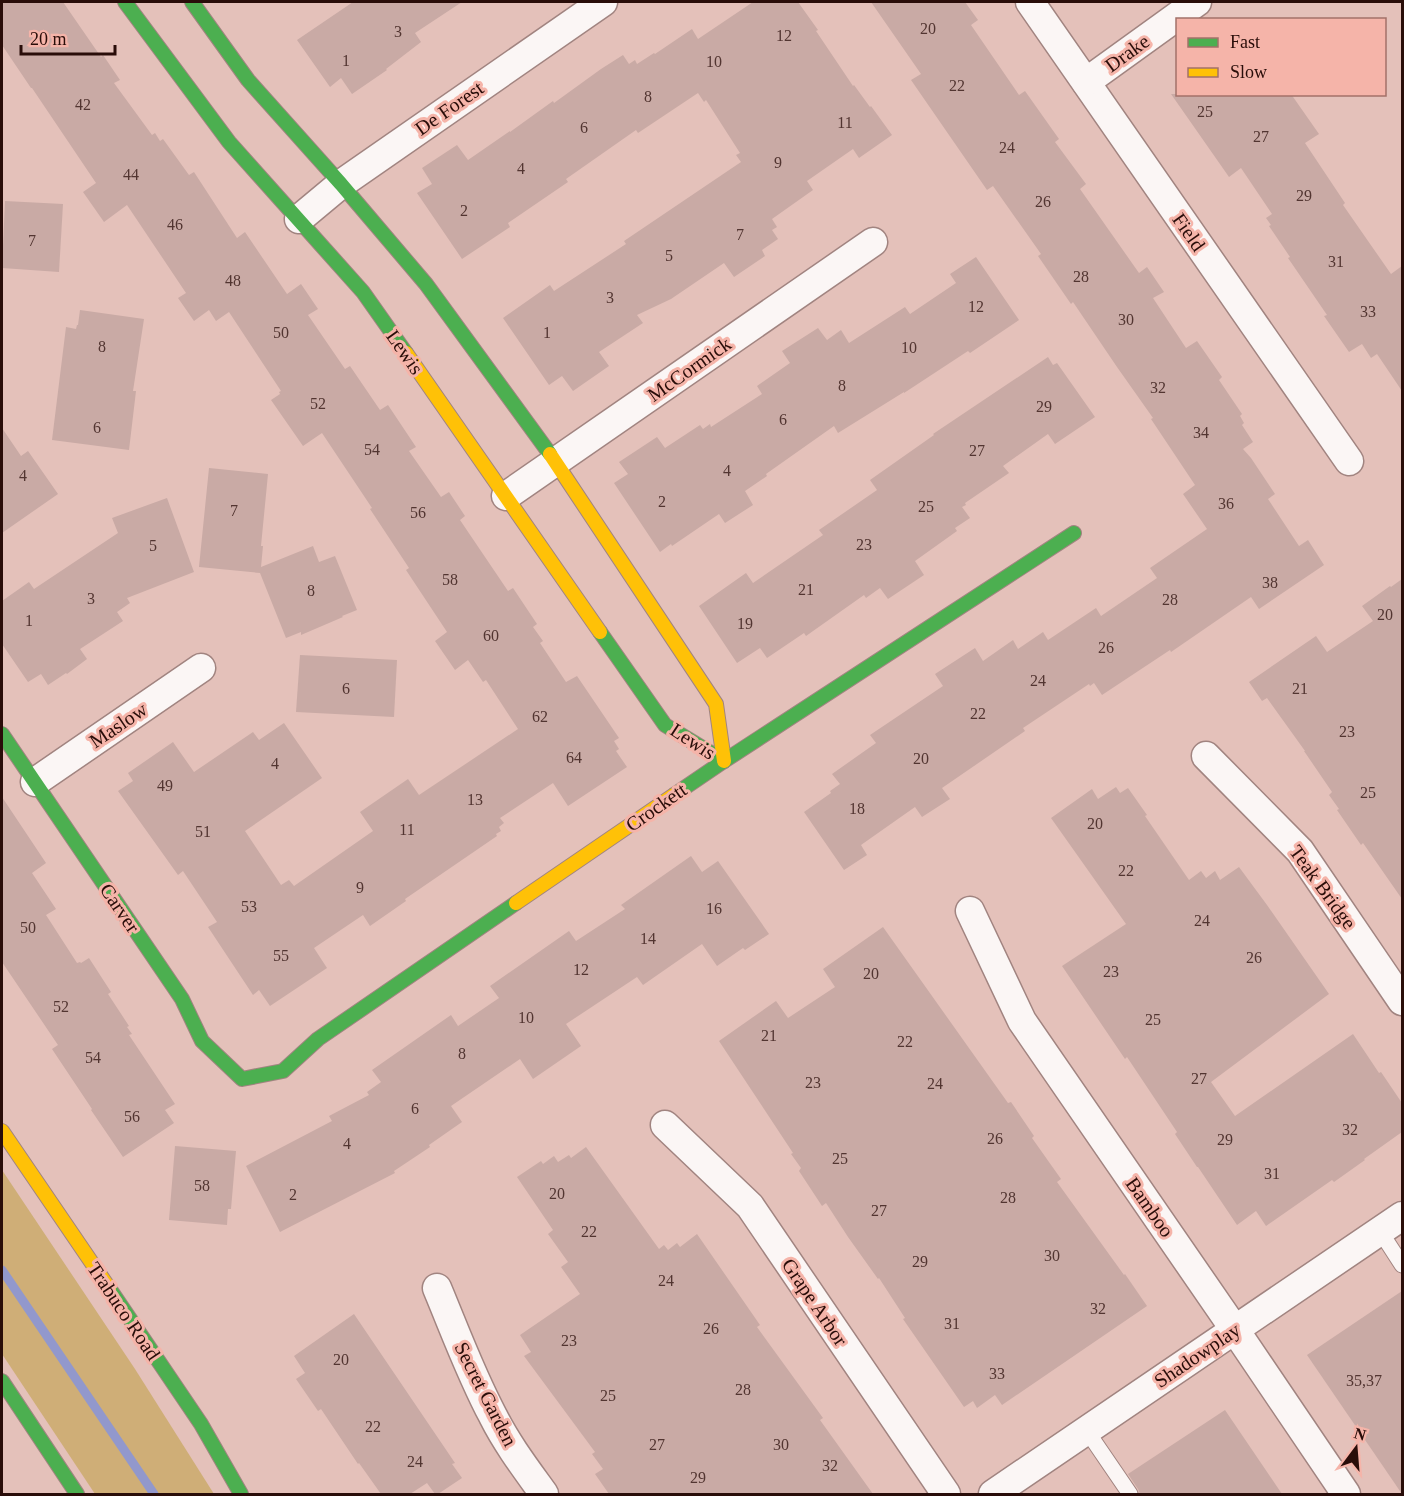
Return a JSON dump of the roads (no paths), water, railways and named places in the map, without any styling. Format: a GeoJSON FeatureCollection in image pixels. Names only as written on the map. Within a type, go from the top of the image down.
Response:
{"type":"FeatureCollection","features":[{"type":"Feature","properties":{"kind":"street","name":"Lewis"},"geometry":{"type":"LineString","coordinates":[[125,2],[230,142],[363,292],[665,725],[724,761]]}},
{"type":"Feature","properties":{"kind":"street","name":"Lewis"},"geometry":{"type":"LineString","coordinates":[[192,2],[248,80],[426,284],[555,461],[716,704],[724,761]]}},
{"type":"Feature","properties":{"kind":"street","name":"De Forest"},"geometry":{"type":"LineString","coordinates":[[299,219],[341,184],[603,2]]}},
{"type":"Feature","properties":{"kind":"street","name":"Field"},"geometry":{"type":"LineString","coordinates":[[1030,2],[1349,462]]}},
{"type":"Feature","properties":{"kind":"street","name":"Drake"},"geometry":{"type":"LineString","coordinates":[[1086,82],[1197,2]]}},
{"type":"Feature","properties":{"kind":"street","name":"McCormick"},"geometry":{"type":"LineString","coordinates":[[506,496],[873,242]]}},
{"type":"Feature","properties":{"kind":"street","name":"Crockett"},"geometry":{"type":"LineString","coordinates":[[242,1079],[283,1071],[318,1039],[724,761],[1074,533]]}},
{"type":"Feature","properties":{"kind":"street","name":"Maslow"},"geometry":{"type":"LineString","coordinates":[[35,782],[201,668]]}},
{"type":"Feature","properties":{"kind":"street","name":"Carver"},"geometry":{"type":"LineString","coordinates":[[2,734],[182,999],[202,1041],[242,1079]]}},
{"type":"Feature","properties":{"kind":"street","name":"Teak Bridge"},"geometry":{"type":"LineString","coordinates":[[1206,756],[1300,851],[1402,1001]]}},
{"type":"Feature","properties":{"kind":"street","name":"Bamboo"},"geometry":{"type":"LineString","coordinates":[[970,911],[1022,1021],[1346,1494]]}},
{"type":"Feature","properties":{"kind":"street","name":"Grape Arbor"},"geometry":{"type":"LineString","coordinates":[[665,1125],[750,1206],[946,1494]]}},
{"type":"Feature","properties":{"kind":"street","name":"Trabuco Road"},"geometry":{"type":"LineString","coordinates":[[2,1131],[201,1424],[241,1494]]}},
{"type":"Feature","properties":{"kind":"street","name":"Shadowplay"},"geometry":{"type":"LineString","coordinates":[[993,1494],[1391,1224]]}},
{"type":"Feature","properties":{"kind":"street","name":"Secret Garden"},"geometry":{"type":"LineString","coordinates":[[437,1288],[493,1417],[543,1494]]}},
{"type":"Feature","properties":{"kind":"street"},"geometry":{"type":"LineString","coordinates":[[2,1381],[77,1494]]}},
{"type":"Feature","properties":{"kind":"lane"},"geometry":{"type":"LineString","coordinates":[[1391,1224],[1402,1265]]}},
{"type":"Feature","properties":{"kind":"lane"},"geometry":{"type":"LineString","coordinates":[[1086,1431],[1130,1494]]}},
{"type":"Feature","properties":{"kind":"waterway"},"geometry":{"type":"LineString","coordinates":[[2,1270],[154,1494]]}}]}
